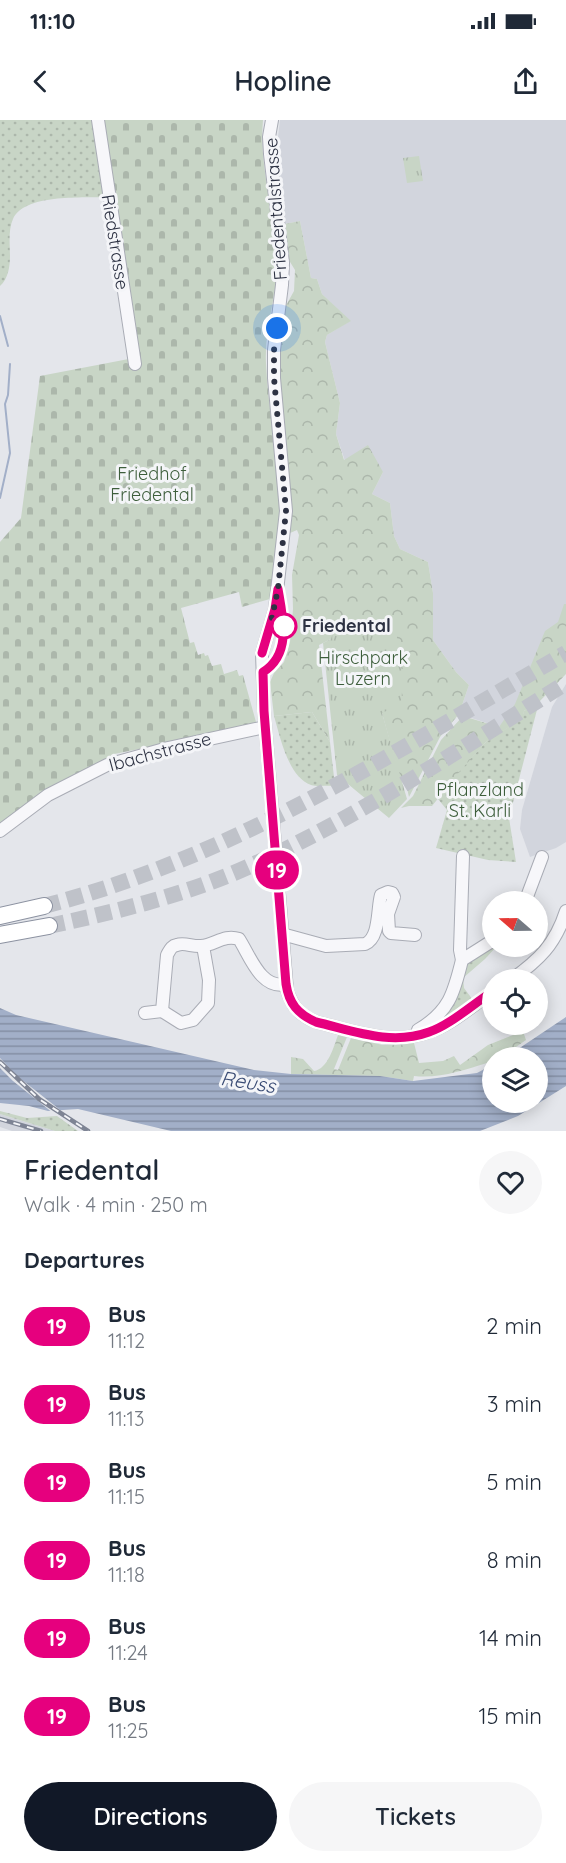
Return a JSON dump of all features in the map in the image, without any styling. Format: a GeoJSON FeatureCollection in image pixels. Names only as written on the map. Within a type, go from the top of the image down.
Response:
{"type":"FeatureCollection","features":[{"type":"Feature","properties":{"kind":"highway"},"geometry":{"type":"LineString","coordinates":[[0,916],[44,906]]}},
{"type":"Feature","properties":{"kind":"highway"},"geometry":{"type":"LineString","coordinates":[[0,935],[49,926]]}},
{"type":"Feature","properties":{"kind":"street","name":"Riedstrasse"},"geometry":{"type":"LineString","coordinates":[[98,120],[135,364]]}},
{"type":"Feature","properties":{"kind":"street","name":"Friedentalstrasse"},"geometry":{"type":"LineString","coordinates":[[272,120],[270,154],[283,263],[274,350],[274,378],[286,511],[275,609],[262,653],[265,727],[286,984]]}},
{"type":"Feature","properties":{"kind":"street","name":"Ibachstrasse"},"geometry":{"type":"LineString","coordinates":[[0,831],[48,795],[107,765],[168,748],[265,727]]}},
{"type":"Feature","properties":{"kind":"street"},"geometry":{"type":"LineString","coordinates":[[356,1032],[366,1028],[401,1032],[418,1030],[442,1013],[452,996],[462,960],[460,950],[464,856]]}},
{"type":"Feature","properties":{"kind":"street"},"geometry":{"type":"LineString","coordinates":[[529,891],[542,857]]}},
{"type":"Feature","properties":{"kind":"street"},"geometry":{"type":"LineString","coordinates":[[282,934],[326,946],[365,944],[373,938],[381,895],[388,892],[394,897],[388,914],[389,931],[415,935]]}},
{"type":"Feature","properties":{"kind":"street"},"geometry":{"type":"LineString","coordinates":[[527,969],[543,955],[563,921],[566,911]]}},
{"type":"Feature","properties":{"kind":"street"},"geometry":{"type":"LineString","coordinates":[[162,1011],[167,955],[170,948],[180,943],[203,946],[231,936],[239,939],[263,979],[276,985],[286,984],[293,1006],[306,1017],[356,1032],[382,1038],[430,1032],[482,999]]}},
{"type":"Feature","properties":{"kind":"street"},"geometry":{"type":"LineString","coordinates":[[145,1013],[162,1011],[181,1023],[193,1020],[208,1003],[209,980],[203,946]]}},
{"type":"Feature","properties":{"kind":"street"},"geometry":{"type":"LineString","coordinates":[[462,960],[482,947]]}},
{"type":"Feature","properties":{"kind":"shaded area"},"geometry":{"type":"Polygon","coordinates":[[[280,120],[566,120],[566,668],[499,727],[459,714],[469,685],[456,672],[433,640],[433,593],[428,562],[400,549],[394,536],[390,503],[372,494],[383,472],[345,461],[336,434],[340,403],[325,342],[327,335],[350,321],[322,294],[317,279],[311,278],[300,221],[284,224],[276,154],[280,120]]]}},
{"type":"Feature","properties":{"kind":"shaded area"},"geometry":{"type":"Polygon","coordinates":[[[566,684],[566,842],[530,857],[520,829],[522,810],[552,707],[566,684]]]}},
{"type":"Feature","properties":{"kind":"shaded area"},"geometry":{"type":"Polygon","coordinates":[[[0,1114],[55,1131],[12,1131],[0,1127],[0,1114]]]}},
{"type":"Feature","properties":{"kind":"green space"},"geometry":{"type":"Polygon","coordinates":[[[0,120],[94,120],[105,197],[41,201],[19,211],[10,228],[8,272],[0,286],[0,120]]]}},
{"type":"Feature","properties":{"kind":"green space","name":"Friedhof Friedental"},"geometry":{"type":"Polygon","coordinates":[[[103,120],[263,120],[263,153],[277,251],[276,279],[266,349],[267,383],[279,482],[278,541],[270,599],[242,607],[239,592],[181,608],[190,643],[194,642],[198,655],[204,653],[205,656],[208,655],[212,666],[221,664],[224,674],[237,670],[239,676],[243,675],[256,722],[215,734],[114,754],[23,806],[0,823],[0,542],[21,518],[40,376],[139,357],[103,120]]]}},
{"type":"Feature","properties":{"kind":"green space"},"geometry":{"type":"Polygon","coordinates":[[[419,156],[423,181],[407,183],[403,158],[419,156]]]}},
{"type":"Feature","properties":{"kind":"green space"},"geometry":{"type":"Polygon","coordinates":[[[300,221],[311,278],[317,279],[322,294],[351,321],[327,335],[325,342],[340,403],[336,434],[344,460],[368,445],[383,472],[372,494],[390,503],[394,536],[400,549],[428,562],[433,593],[433,640],[456,672],[469,685],[459,714],[440,737],[409,797],[404,775],[400,778],[382,713],[331,639],[319,645],[330,742],[312,712],[274,716],[270,682],[274,673],[284,662],[290,642],[293,609],[292,575],[299,535],[297,530],[290,533],[291,506],[278,354],[284,309],[294,291],[295,270],[287,257],[284,224],[300,221]]]}},
{"type":"Feature","properties":{"kind":"green space"},"geometry":{"type":"Polygon","coordinates":[[[564,604],[566,604],[566,674],[539,702],[524,711],[523,718],[486,742],[432,806],[401,808],[413,796],[441,740],[463,716],[499,727],[515,704],[545,631],[558,622],[564,604]]]}},
{"type":"Feature","properties":{"kind":"green space","name":"Hirschpark Luzern"},"geometry":{"type":"Polygon","coordinates":[[[395,624],[403,679],[401,704],[382,713],[407,799],[389,818],[337,775],[323,643],[331,639],[335,626],[395,624]]]}},
{"type":"Feature","properties":{"kind":"green space","name":"Pflanzland St. Karli"},"geometry":{"type":"Polygon","coordinates":[[[539,702],[509,818],[516,862],[488,860],[436,848],[447,810],[438,799],[459,771],[486,742],[522,718],[524,711],[539,702]]]}},
{"type":"Feature","properties":{"kind":"green space"},"geometry":{"type":"Polygon","coordinates":[[[312,712],[330,742],[335,786],[317,786],[303,781],[296,774],[282,745],[274,716],[312,712]]]}},
{"type":"Feature","properties":{"kind":"green space"},"geometry":{"type":"Polygon","coordinates":[[[482,953],[482,957],[487,957],[463,978],[464,988],[473,1000],[436,1024],[469,961],[482,953]]]}},
{"type":"Feature","properties":{"kind":"green space"},"geometry":{"type":"Polygon","coordinates":[[[338,1035],[347,1037],[334,1069],[338,1070],[351,1038],[383,1045],[414,1043],[419,1063],[443,1061],[454,1056],[460,1065],[482,1049],[482,1064],[442,1075],[414,1076],[413,1081],[380,1076],[291,1074],[291,1057],[303,1059],[314,1071],[323,1066],[330,1056],[338,1035]]]}},
{"type":"Feature","properties":{"kind":"green space"},"geometry":{"type":"Polygon","coordinates":[[[513,1035],[524,1035],[526,1040],[516,1047],[485,1047],[513,1035]]]}},
{"type":"Feature","properties":{"kind":"green space"},"geometry":{"type":"Polygon","coordinates":[[[0,1111],[27,1118],[57,1116],[78,1131],[55,1131],[0,1114],[0,1111]]]}},
{"type":"Feature","properties":{"kind":"water","name":"Reuss"},"geometry":{"type":"Polygon","coordinates":[[[0,1008],[16,1015],[254,1070],[291,1074],[380,1076],[413,1081],[477,1073],[482,1070],[482,1113],[523,1113],[480,1131],[171,1131],[78,1109],[48,1111],[29,1106],[0,1103],[0,1008]]]}},
{"type":"Feature","properties":{"kind":"water"},"geometry":{"type":"Polygon","coordinates":[[[566,1017],[566,1086],[548,1097],[548,1047],[521,1047],[539,1035],[548,1035],[548,1029],[566,1017]]]}},
{"type":"Feature","properties":{"kind":"pier"},"geometry":{"type":"Polygon","coordinates":[[[0,1058],[17,1076],[64,1113],[53,1113],[13,1081],[0,1068],[0,1058]]]}},
{"type":"Feature","properties":{"kind":"waterway"},"geometry":{"type":"LineString","coordinates":[[0,316],[8,346]]}},
{"type":"Feature","properties":{"kind":"waterway"},"geometry":{"type":"LineString","coordinates":[[0,498],[10,453],[5,404],[8,395],[10,364]]}},
{"type":"Feature","properties":{"kind":"tunnel"},"geometry":{"type":"LineString","coordinates":[[44,906],[114,885],[249,830],[377,763],[566,653]]}},
{"type":"Feature","properties":{"kind":"tunnel"},"geometry":{"type":"LineString","coordinates":[[49,926],[151,901],[202,885],[250,866],[372,803],[566,683]]}},
{"type":"Feature","properties":{"kind":"railway"},"geometry":{"type":"LineString","coordinates":[[0,1062],[39,1099],[88,1131]]}},
{"type":"Feature","properties":{"kind":"railway"},"geometry":{"type":"LineString","coordinates":[[0,1119],[41,1131]]}},
{"type":"Feature","properties":{"kind":"bus line","name":"19"},"geometry":{"type":"LineString","coordinates":[[262,653],[275,609],[278,589],[284,624],[281,651],[276,663],[263,672],[264,711],[286,984],[293,1006],[316,1022],[395,1039],[430,1032],[482,999]]}},
{"type":"Feature","properties":{"kind":"place","name":"Friedental"},"geometry":{"type":"Point","coordinates":[284,626]}},
{"type":"Feature","properties":{"kind":"route"},"geometry":{"type":"LineString","coordinates":[[277,328],[274,378],[286,511],[278,589],[271,622],[284,626]]}}]}
